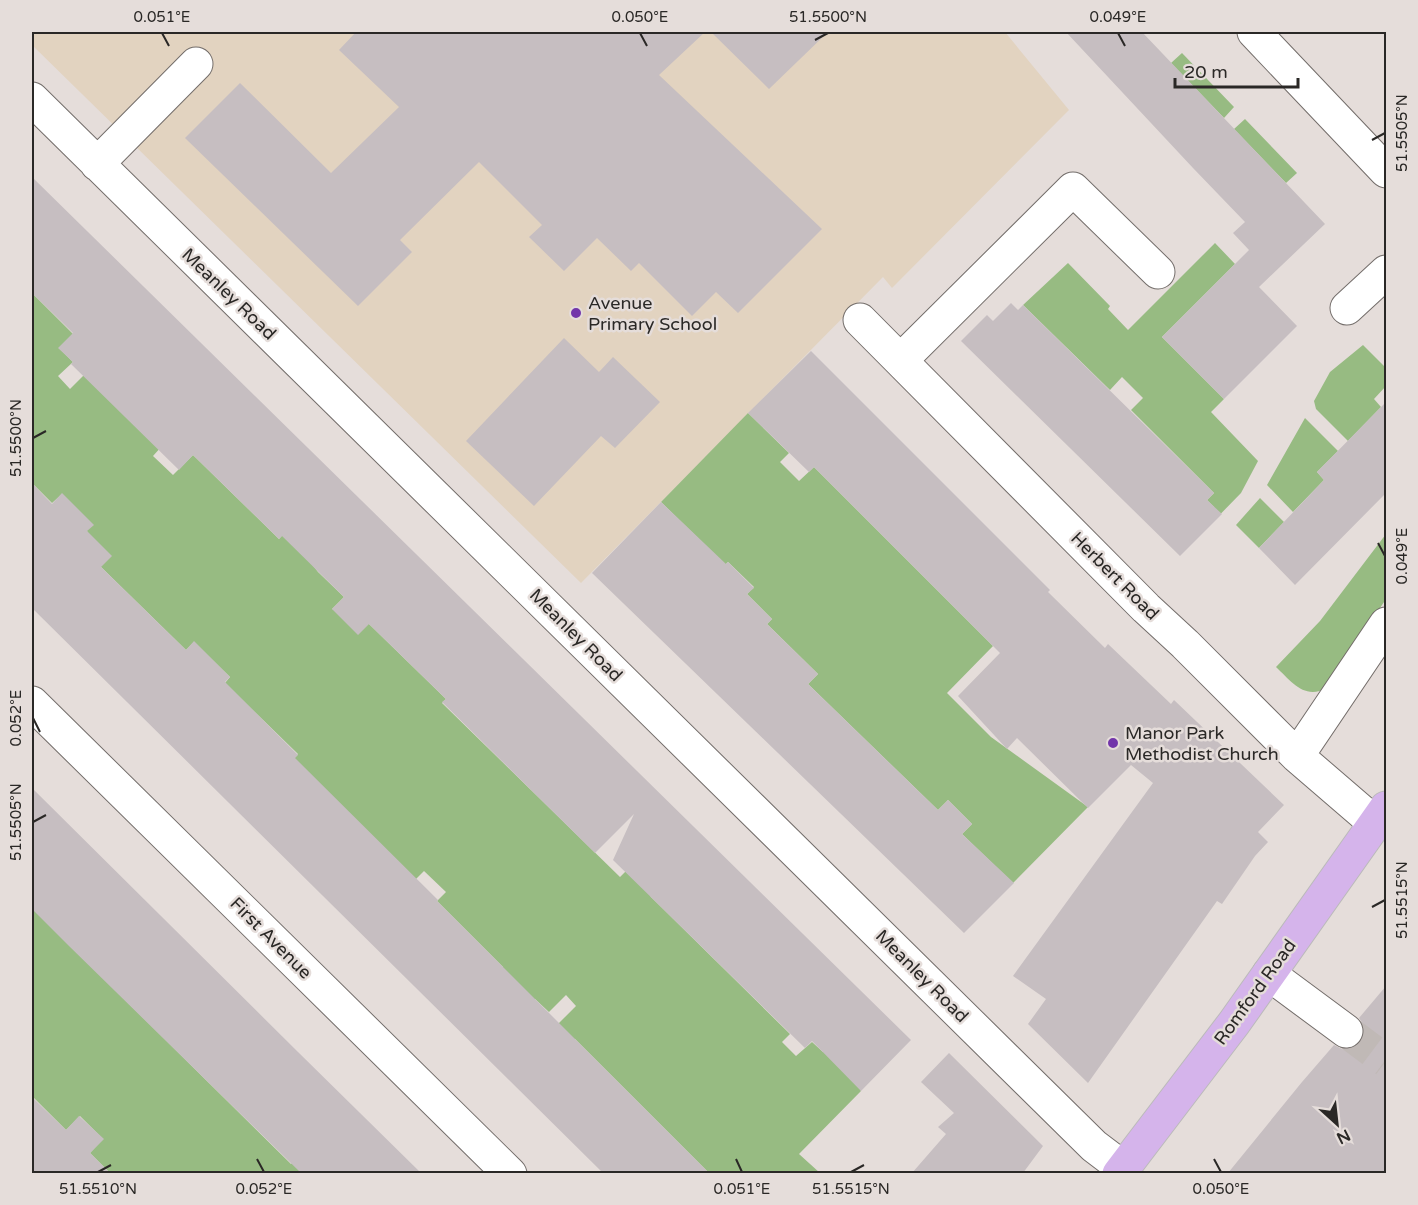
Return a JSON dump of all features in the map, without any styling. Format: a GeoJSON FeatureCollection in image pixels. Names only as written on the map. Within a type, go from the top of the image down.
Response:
{"type":"FeatureCollection","features":[{"type":"Feature","properties":{"kind":"main road","name":"Romford Road"},"geometry":{"type":"LineString","coordinates":[[1121,1171],[1269,974],[1381,816]]}},
{"type":"Feature","properties":{"kind":"street"},"geometry":{"type":"LineString","coordinates":[[1254,32],[1386,171]]}},
{"type":"Feature","properties":{"kind":"street"},"geometry":{"type":"LineString","coordinates":[[97,164],[196,64]]}},
{"type":"Feature","properties":{"kind":"street","name":"Meanley Road"},"geometry":{"type":"LineString","coordinates":[[32,99],[1121,1171]]}},
{"type":"Feature","properties":{"kind":"street"},"geometry":{"type":"LineString","coordinates":[[901,360],[1073,189],[1158,272]]}},
{"type":"Feature","properties":{"kind":"street"},"geometry":{"type":"LineString","coordinates":[[1347,308],[1386,272]]}},
{"type":"Feature","properties":{"kind":"street","name":"Herbert Road"},"geometry":{"type":"LineString","coordinates":[[860,320],[1146,608],[1297,756],[1381,816]]}},
{"type":"Feature","properties":{"kind":"street"},"geometry":{"type":"LineString","coordinates":[[1297,756],[1386,624]]}},
{"type":"Feature","properties":{"kind":"street","name":"First Avenue"},"geometry":{"type":"LineString","coordinates":[[32,702],[510,1173]]}},
{"type":"Feature","properties":{"kind":"street"},"geometry":{"type":"LineString","coordinates":[[1269,974],[1346,1031]]}},
{"type":"Feature","properties":{"kind":"shaded area","name":"Avenue Primary School"},"geometry":{"type":"Polygon","coordinates":[[[32,32],[1005,32],[1069,110],[892,288],[883,277],[581,583],[32,45],[32,32]]]}},
{"type":"Feature","properties":{"kind":"green space"},"geometry":{"type":"Polygon","coordinates":[[[1182,53],[1234,107],[1224,118],[1171,63],[1182,53]]]}},
{"type":"Feature","properties":{"kind":"green space"},"geometry":{"type":"Polygon","coordinates":[[[1245,119],[1297,173],[1286,183],[1234,129],[1245,119]]]}},
{"type":"Feature","properties":{"kind":"green space"},"geometry":{"type":"Polygon","coordinates":[[[1215,243],[1235,264],[1162,337],[1224,399],[1211,412],[1258,461],[1241,493],[1203,532],[1214,507],[1207,500],[1214,493],[1131,410],[1143,398],[1122,377],[1110,390],[1023,305],[1068,263],[1110,306],[1108,309],[1128,330],[1215,243]]]}},
{"type":"Feature","properties":{"kind":"green space"},"geometry":{"type":"Polygon","coordinates":[[[32,293],[73,334],[59,348],[73,362],[58,376],[70,389],[99,360],[162,446],[153,456],[173,475],[193,455],[279,539],[286,531],[318,572],[344,597],[332,609],[369,624],[446,699],[442,703],[620,877],[632,865],[651,897],[790,1034],[782,1042],[796,1056],[812,1042],[823,1052],[836,1040],[861,1091],[799,1154],[820,1173],[709,1173],[575,1039],[546,1036],[576,1006],[566,995],[549,1012],[535,999],[522,1012],[490,981],[503,967],[437,901],[446,892],[424,871],[398,897],[283,771],[298,754],[225,683],[230,677],[194,642],[186,650],[101,567],[87,531],[62,494],[52,503],[32,483],[32,293]]]}},
{"type":"Feature","properties":{"kind":"green space"},"geometry":{"type":"Polygon","coordinates":[[[1363,345],[1386,368],[1386,386],[1374,399],[1381,407],[1348,441],[1316,409],[1314,401],[1330,372],[1363,345]]]}},
{"type":"Feature","properties":{"kind":"green space"},"geometry":{"type":"Polygon","coordinates":[[[748,413],[789,453],[780,462],[799,481],[814,467],[993,646],[947,693],[991,737],[1088,807],[1013,883],[962,834],[972,824],[948,800],[938,810],[808,684],[818,674],[767,624],[772,619],[747,594],[754,587],[728,562],[714,576],[704,544],[661,502],[748,413]]]}},
{"type":"Feature","properties":{"kind":"green space"},"geometry":{"type":"Polygon","coordinates":[[[1305,418],[1338,451],[1317,472],[1324,480],[1293,512],[1267,485],[1305,418]]]}},
{"type":"Feature","properties":{"kind":"green space"},"geometry":{"type":"Polygon","coordinates":[[[1260,498],[1284,522],[1259,548],[1236,525],[1260,498]]]}},
{"type":"Feature","properties":{"kind":"green space"},"geometry":{"type":"Polygon","coordinates":[[[1386,534],[1386,599],[1327,688],[1312,692],[1299,688],[1276,667],[1320,621],[1386,534]]]}},
{"type":"Feature","properties":{"kind":"green space"},"geometry":{"type":"Polygon","coordinates":[[[32,908],[291,1164],[309,1147],[324,1161],[312,1173],[110,1173],[90,1153],[103,1139],[80,1116],[66,1130],[32,1096],[32,908]]]}},
{"type":"Feature","properties":{"kind":"building"},"geometry":{"type":"Polygon","coordinates":[[[356,32],[705,32],[659,75],[822,229],[738,313],[716,292],[692,316],[639,263],[631,271],[597,238],[564,271],[529,237],[542,225],[479,162],[400,240],[412,252],[358,306],[185,138],[240,83],[331,173],[399,107],[339,50],[356,32]]]}},
{"type":"Feature","properties":{"kind":"building"},"geometry":{"type":"Polygon","coordinates":[[[711,32],[828,32],[769,89],[711,32]]]}},
{"type":"Feature","properties":{"kind":"building"},"geometry":{"type":"Polygon","coordinates":[[[1066,32],[1142,32],[1325,224],[1259,287],[1297,326],[1224,399],[1162,337],[1249,250],[1233,233],[1245,222],[1066,32]]]}},
{"type":"Feature","properties":{"kind":"building"},"geometry":{"type":"Polygon","coordinates":[[[32,177],[911,1040],[861,1091],[812,1041],[805,1048],[613,860],[634,814],[595,853],[442,702],[446,699],[369,624],[358,635],[332,609],[344,597],[282,536],[279,539],[193,455],[179,470],[71,364],[73,362],[58,348],[73,333],[32,293],[32,177]]]}},
{"type":"Feature","properties":{"kind":"building"},"geometry":{"type":"Polygon","coordinates":[[[1011,303],[1018,310],[1023,305],[1214,493],[1207,500],[1222,514],[1180,556],[961,341],[987,315],[993,321],[1011,303]]]}},
{"type":"Feature","properties":{"kind":"building"},"geometry":{"type":"Polygon","coordinates":[[[564,338],[599,372],[613,357],[660,402],[615,448],[601,436],[534,506],[466,441],[564,338]]]}},
{"type":"Feature","properties":{"kind":"building"},"geometry":{"type":"Polygon","coordinates":[[[811,351],[1105,648],[1108,644],[1171,704],[1174,700],[1284,805],[1258,832],[1268,842],[1255,856],[1222,904],[1217,901],[1088,1083],[1028,1024],[1046,999],[1013,976],[1153,783],[1131,765],[1088,808],[1017,738],[1007,749],[958,696],[1000,653],[814,467],[809,472],[748,413],[811,351]]]}},
{"type":"Feature","properties":{"kind":"building"},"geometry":{"type":"Polygon","coordinates":[[[1386,402],[1386,493],[1295,585],[1259,548],[1324,480],[1317,472],[1386,402]]]}},
{"type":"Feature","properties":{"kind":"building"},"geometry":{"type":"Polygon","coordinates":[[[32,483],[52,504],[62,493],[94,525],[87,531],[112,556],[101,567],[186,650],[194,641],[230,677],[225,682],[298,755],[295,758],[709,1173],[603,1173],[32,608],[32,483]]]}},
{"type":"Feature","properties":{"kind":"building"},"geometry":{"type":"Polygon","coordinates":[[[661,502],[754,588],[747,594],[772,619],[767,624],[818,674],[808,684],[938,810],[948,800],[972,824],[962,834],[1014,883],[964,933],[592,573],[661,502]]]}},
{"type":"Feature","properties":{"kind":"building"},"geometry":{"type":"Polygon","coordinates":[[[32,788],[421,1173],[301,1173],[69,946],[32,909],[32,788]]]}},
{"type":"Feature","properties":{"kind":"building"},"geometry":{"type":"Polygon","coordinates":[[[1386,986],[1386,1173],[1228,1173],[1334,1045],[1344,1050],[1361,1043],[1365,1033],[1359,1018],[1386,986]]]}},
{"type":"Feature","properties":{"kind":"building"},"geometry":{"type":"Polygon","coordinates":[[[949,1053],[1043,1146],[1023,1173],[912,1173],[946,1134],[938,1127],[954,1113],[921,1082],[949,1053]]]}},
{"type":"Feature","properties":{"kind":"building"},"geometry":{"type":"Polygon","coordinates":[[[32,1097],[66,1130],[79,1116],[104,1139],[90,1153],[110,1173],[32,1173],[32,1097]]]}},
{"type":"Feature","properties":{"kind":"tunnel"},"geometry":{"type":"LineString","coordinates":[[1346,1031],[1386,1061]]}},
{"type":"Feature","properties":{"kind":"place","name":"Avenue Primary School"},"geometry":{"type":"Point","coordinates":[576,313]}},
{"type":"Feature","properties":{"kind":"place","name":"Manor Park Methodist Church"},"geometry":{"type":"Point","coordinates":[1113,743]}}]}
